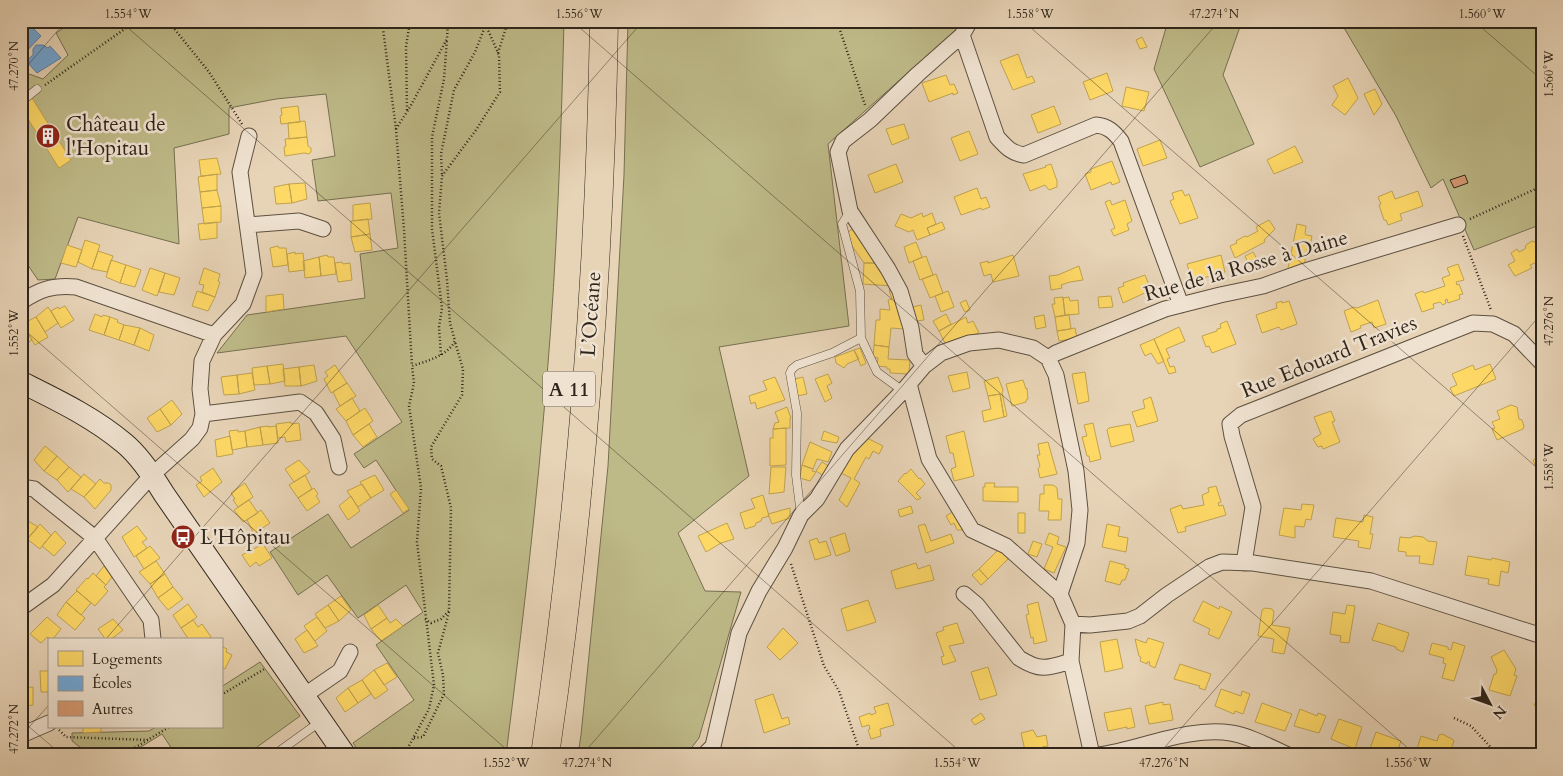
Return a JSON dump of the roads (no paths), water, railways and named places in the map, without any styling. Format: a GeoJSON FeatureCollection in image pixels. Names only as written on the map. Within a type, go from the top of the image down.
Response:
{"type":"FeatureCollection","features":[{"type":"Feature","properties":{"kind":"highway","name":"L’Océane"},"geometry":{"type":"LineString","coordinates":[[528,755],[549,596],[567,419],[581,206],[587,21]]}},
{"type":"Feature","properties":{"kind":"highway","name":"L’Océane"},"geometry":{"type":"LineString","coordinates":[[545,755],[570,566],[588,361],[598,214],[604,21]]}},
{"type":"Feature","properties":{"kind":"street"},"geometry":{"type":"LineString","coordinates":[[924,366],[915,354],[911,328],[900,291],[850,211],[838,152],[843,141],[870,120],[962,35],[970,21]]}},
{"type":"Feature","properties":{"kind":"street"},"geometry":{"type":"LineString","coordinates":[[962,35],[997,137],[1007,149],[1015,154],[1024,155],[1096,125],[1104,126],[1121,141],[1182,305]]}},
{"type":"Feature","properties":{"kind":"street"},"geometry":{"type":"LineString","coordinates":[[21,608],[53,585],[152,475],[192,439],[200,428],[203,414],[200,388],[202,361],[214,335],[243,304],[254,274],[240,172],[249,136]]}},
{"type":"Feature","properties":{"kind":"street"},"geometry":{"type":"LineString","coordinates":[[248,225],[299,221],[324,228]]}},
{"type":"Feature","properties":{"kind":"street","name":"Rue de la Rosse à Daine"},"geometry":{"type":"LineString","coordinates":[[1048,358],[1056,353],[1156,313],[1263,286],[1302,272],[1458,225]]}},
{"type":"Feature","properties":{"kind":"street"},"geometry":{"type":"LineString","coordinates":[[21,302],[58,285],[76,287],[214,335]]}},
{"type":"Feature","properties":{"kind":"street","name":"Rue Edouard Travies"},"geometry":{"type":"LineString","coordinates":[[1244,563],[1253,507],[1230,424],[1241,415],[1473,323],[1493,324],[1514,334],[1542,363]]}},
{"type":"Feature","properties":{"kind":"street"},"geometry":{"type":"LineString","coordinates":[[704,755],[713,746],[739,633],[759,591],[786,548],[801,515],[817,499],[847,449],[906,388],[924,366],[942,354],[969,343],[999,340],[1033,348],[1048,358],[1056,375],[1076,471],[1080,510],[1076,543],[1060,594]]}},
{"type":"Feature","properties":{"kind":"street"},"geometry":{"type":"LineString","coordinates":[[21,382],[86,416],[125,444],[152,475],[345,755]]}},
{"type":"Feature","properties":{"kind":"street"},"geometry":{"type":"LineString","coordinates":[[906,388],[929,460],[972,530],[1006,546],[1060,594],[1073,624],[1071,661],[1092,755]]}},
{"type":"Feature","properties":{"kind":"street"},"geometry":{"type":"LineString","coordinates":[[203,414],[300,402],[316,413],[333,439],[339,466]]}},
{"type":"Feature","properties":{"kind":"street"},"geometry":{"type":"LineString","coordinates":[[21,486],[34,489],[95,538],[151,620],[153,638]]}},
{"type":"Feature","properties":{"kind":"street"},"geometry":{"type":"LineString","coordinates":[[1073,624],[1090,625],[1128,621],[1140,616],[1209,567],[1222,562],[1244,563],[1371,581],[1542,636]]}},
{"type":"Feature","properties":{"kind":"street"},"geometry":{"type":"LineString","coordinates":[[964,594],[976,605],[1019,658],[1028,664],[1043,668],[1071,661]]}},
{"type":"Feature","properties":{"kind":"street"},"geometry":{"type":"LineString","coordinates":[[305,696],[340,671],[350,652]]}},
{"type":"Feature","properties":{"kind":"street"},"geometry":{"type":"LineString","coordinates":[[21,734],[48,723]]}},
{"type":"Feature","properties":{"kind":"street"},"geometry":{"type":"LineString","coordinates":[[1099,755],[1204,733],[1231,733],[1288,755]]}},
{"type":"Feature","properties":{"kind":"lane"},"geometry":{"type":"LineString","coordinates":[[21,102],[37,89]]}},
{"type":"Feature","properties":{"kind":"lane"},"geometry":{"type":"LineString","coordinates":[[850,211],[842,224],[860,291],[861,338],[877,372],[906,388]]}},
{"type":"Feature","properties":{"kind":"lane"},"geometry":{"type":"LineString","coordinates":[[801,515],[796,475],[797,413],[791,371],[797,365],[832,353],[861,338]]}},
{"type":"Feature","properties":{"kind":"lane"},"geometry":{"type":"LineString","coordinates":[[274,755],[322,720]]}},
{"type":"Feature","properties":{"kind":"place","name":"Château de l'Hopitau"},"geometry":{"type":"Point","coordinates":[48,136]}},
{"type":"Feature","properties":{"kind":"place","name":"L'Hôpitau"},"geometry":{"type":"Point","coordinates":[183,537]}}]}
